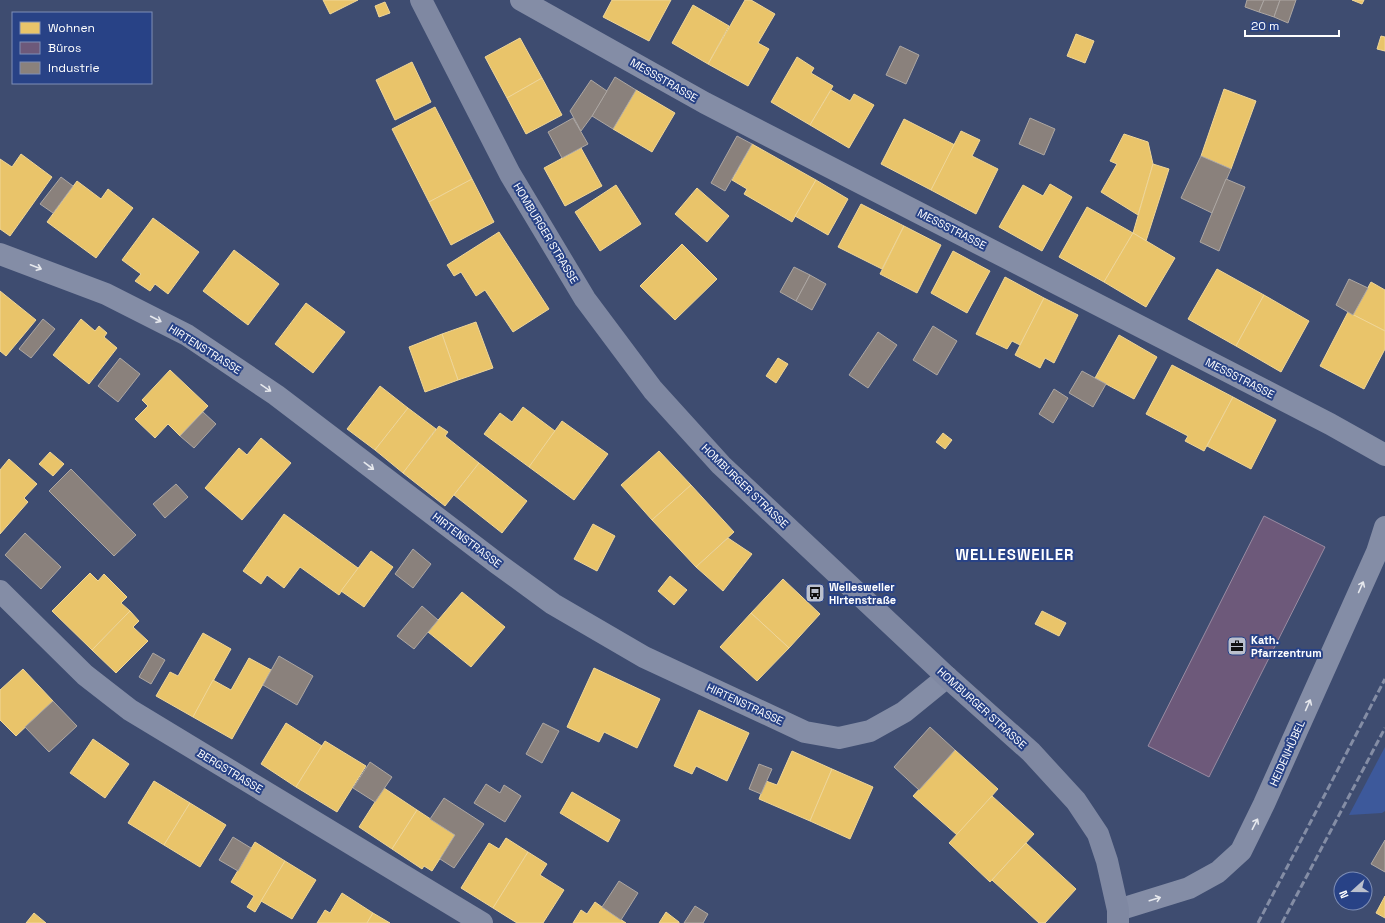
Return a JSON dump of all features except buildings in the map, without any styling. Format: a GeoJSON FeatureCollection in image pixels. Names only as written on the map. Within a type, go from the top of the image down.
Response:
{"type":"FeatureCollection","features":[{"type":"Feature","properties":{"kind":"main road","name":"HOMBURGER STRASSE"},"geometry":{"type":"LineString","coordinates":[[421,0],[510,174],[585,299],[653,390],[721,465],[947,677],[1031,752],[1076,801],[1098,834],[1107,861],[1118,917]]}},
{"type":"Feature","properties":{"kind":"street","name":"MESSSTRASSE"},"geometry":{"type":"LineString","coordinates":[[521,0],[706,103],[1330,424],[1385,455]]}},
{"type":"Feature","properties":{"kind":"street","name":"HIRTENSTRASSE"},"geometry":{"type":"LineString","coordinates":[[0,254],[106,294],[187,335],[276,395],[491,559],[553,604],[644,657],[805,732],[839,738],[870,731],[904,712],[947,677]]}},
{"type":"Feature","properties":{"kind":"street","name":"HEIDENHÜBEL"},"geometry":{"type":"LineString","coordinates":[[1118,917],[1189,888],[1218,872],[1241,851],[1268,797],[1377,552],[1385,527]]}},
{"type":"Feature","properties":{"kind":"street","name":"BERGSTRASSE"},"geometry":{"type":"LineString","coordinates":[[0,591],[85,675],[130,710],[482,923]]}},
{"type":"Feature","properties":{"kind":"shaded area"},"geometry":{"type":"Polygon","coordinates":[[[1385,747],[1385,811],[1382,813],[1349,815],[1385,747]]]}},
{"type":"Feature","properties":{"kind":"railway"},"geometry":{"type":"LineString","coordinates":[[1258,923],[1385,679]]}},
{"type":"Feature","properties":{"kind":"railway"},"geometry":{"type":"LineString","coordinates":[[1282,923],[1385,728]]}},
{"type":"Feature","properties":{"kind":"place","name":"Wellesweiler Hirtenstraße"},"geometry":{"type":"Point","coordinates":[815,593]}},
{"type":"Feature","properties":{"kind":"place","name":"Kath. Pfarrzentrum"},"geometry":{"type":"Point","coordinates":[1237,646]}},
{"type":"Feature","properties":{"kind":"district","name":"WELLESWEILER"},"geometry":{"type":"Point","coordinates":[1015,554]}}]}
